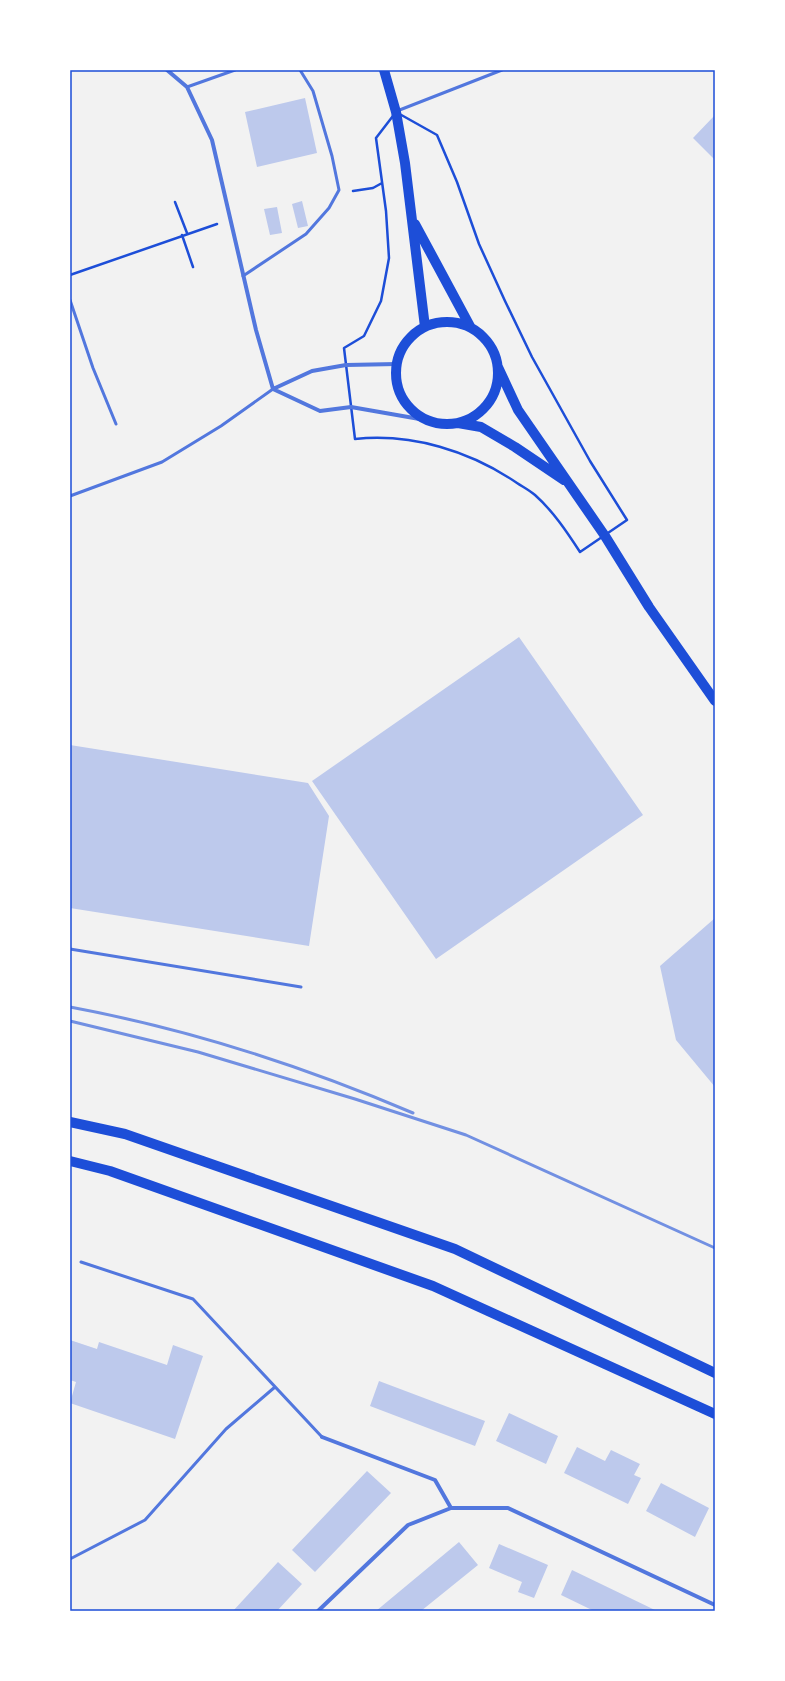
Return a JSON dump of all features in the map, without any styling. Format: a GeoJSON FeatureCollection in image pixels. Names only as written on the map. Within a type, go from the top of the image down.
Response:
{"type":"FeatureCollection","features":[{"type":"Feature","properties":{"kind":"main road"},"geometry":{"type":"LineString","coordinates":[[384,70],[396,112],[405,163],[425,327]]}},
{"type":"Feature","properties":{"kind":"main road"},"geometry":{"type":"LineString","coordinates":[[412,218],[471,328]]}},
{"type":"Feature","properties":{"kind":"main road"},"geometry":{"type":"LineString","coordinates":[[568,484],[515,447],[481,427],[457,423],[444,424],[431,421],[418,415],[408,405],[400,393],[396,379],[397,364],[402,349],[412,336],[425,327],[440,322],[456,322],[471,328],[484,338],[493,351],[498,367],[518,410],[605,536],[649,607],[715,701]]}},
{"type":"Feature","properties":{"kind":"main road"},"geometry":{"type":"LineString","coordinates":[[457,423],[471,418],[483,409],[492,396],[497,382],[498,367]]}},
{"type":"Feature","properties":{"kind":"main road"},"geometry":{"type":"LineString","coordinates":[[70,1122],[126,1134],[455,1249],[715,1372]]}},
{"type":"Feature","properties":{"kind":"main road"},"geometry":{"type":"LineString","coordinates":[[70,1162],[110,1171],[433,1286],[715,1414]]}},
{"type":"Feature","properties":{"kind":"street"},"geometry":{"type":"LineString","coordinates":[[167,70],[187,88],[212,140],[256,330],[273,389],[320,411],[351,407],[431,421]]}},
{"type":"Feature","properties":{"kind":"street"},"geometry":{"type":"LineString","coordinates":[[273,389],[312,371],[346,365],[397,364]]}},
{"type":"Feature","properties":{"kind":"street"},"geometry":{"type":"LineString","coordinates":[[322,1437],[435,1480],[450,1508]]}},
{"type":"Feature","properties":{"kind":"street"},"geometry":{"type":"LineString","coordinates":[[318,1611],[408,1525],[450,1508],[508,1508],[715,1605]]}},
{"type":"Feature","properties":{"kind":"lane"},"geometry":{"type":"LineString","coordinates":[[187,88],[235,70]]}},
{"type":"Feature","properties":{"kind":"lane"},"geometry":{"type":"LineString","coordinates":[[244,276],[306,234],[329,208],[339,190],[332,156],[313,92],[300,70]]}},
{"type":"Feature","properties":{"kind":"lane"},"geometry":{"type":"LineString","coordinates":[[396,112],[502,70]]}},
{"type":"Feature","properties":{"kind":"lane"},"geometry":{"type":"LineString","coordinates":[[70,300],[93,368],[116,424]]}},
{"type":"Feature","properties":{"kind":"lane"},"geometry":{"type":"LineString","coordinates":[[70,496],[162,462],[221,426],[273,389]]}},
{"type":"Feature","properties":{"kind":"lane"},"geometry":{"type":"LineString","coordinates":[[70,949],[301,987]]}},
{"type":"Feature","properties":{"kind":"lane"},"geometry":{"type":"LineString","coordinates":[[81,1262],[193,1299],[322,1437]]}},
{"type":"Feature","properties":{"kind":"lane"},"geometry":{"type":"LineString","coordinates":[[70,1559],[145,1520],[226,1429],[275,1387]]}},
{"type":"Feature","properties":{"kind":"path"},"geometry":{"type":"LineString","coordinates":[[396,112],[437,135],[457,182],[479,244],[532,357],[590,460],[627,520],[580,552],[562,525],[535,495],[496,469],[452,450],[405,439],[377,437],[355,439],[344,348],[364,336],[382,301],[389,258],[382,182],[376,138],[396,112]]}},
{"type":"Feature","properties":{"kind":"path"},"geometry":{"type":"LineString","coordinates":[[357,192],[373,188],[382,182]]}},
{"type":"Feature","properties":{"kind":"path"},"geometry":{"type":"LineString","coordinates":[[175,202],[187,233]]}},
{"type":"Feature","properties":{"kind":"path"},"geometry":{"type":"LineString","coordinates":[[70,275],[230,219]]}},
{"type":"Feature","properties":{"kind":"path"},"geometry":{"type":"LineString","coordinates":[[182,235],[193,267]]}},
{"type":"Feature","properties":{"kind":"building"},"geometry":{"type":"Polygon","coordinates":[[[305,98],[317,153],[257,167],[245,112],[305,98]]]}},
{"type":"Feature","properties":{"kind":"building"},"geometry":{"type":"Polygon","coordinates":[[[715,115],[715,160],[693,138],[715,115]]]}},
{"type":"Feature","properties":{"kind":"building"},"geometry":{"type":"Polygon","coordinates":[[[302,201],[308,226],[298,228],[292,204],[302,201]]]}},
{"type":"Feature","properties":{"kind":"building"},"geometry":{"type":"Polygon","coordinates":[[[277,207],[282,233],[270,235],[264,209],[277,207]]]}},
{"type":"Feature","properties":{"kind":"building"},"geometry":{"type":"Polygon","coordinates":[[[519,637],[643,815],[436,959],[312,781],[519,637]]]}},
{"type":"Feature","properties":{"kind":"building"},"geometry":{"type":"Polygon","coordinates":[[[70,745],[308,783],[329,816],[309,946],[70,908],[70,745]]]}},
{"type":"Feature","properties":{"kind":"building"},"geometry":{"type":"Polygon","coordinates":[[[715,918],[715,1087],[676,1040],[660,966],[715,918]]]}},
{"type":"Feature","properties":{"kind":"building"},"geometry":{"type":"Polygon","coordinates":[[[70,1340],[97,1349],[99,1342],[167,1365],[173,1345],[203,1356],[175,1439],[70,1403],[76,1382],[70,1380],[70,1340]]]}},
{"type":"Feature","properties":{"kind":"building"},"geometry":{"type":"Polygon","coordinates":[[[379,1381],[485,1421],[475,1446],[370,1406],[379,1381]]]}},
{"type":"Feature","properties":{"kind":"building"},"geometry":{"type":"Polygon","coordinates":[[[509,1413],[558,1436],[546,1464],[496,1441],[509,1413]]]}},
{"type":"Feature","properties":{"kind":"building"},"geometry":{"type":"Polygon","coordinates":[[[577,1447],[605,1461],[611,1450],[640,1464],[634,1475],[641,1478],[628,1504],[564,1473],[577,1447]]]}},
{"type":"Feature","properties":{"kind":"building"},"geometry":{"type":"Polygon","coordinates":[[[367,1471],[391,1493],[315,1572],[292,1550],[367,1471]]]}},
{"type":"Feature","properties":{"kind":"building"},"geometry":{"type":"Polygon","coordinates":[[[661,1483],[709,1508],[695,1537],[646,1511],[661,1483]]]}},
{"type":"Feature","properties":{"kind":"building"},"geometry":{"type":"Polygon","coordinates":[[[459,1542],[478,1565],[421,1611],[376,1611],[459,1542]]]}},
{"type":"Feature","properties":{"kind":"building"},"geometry":{"type":"Polygon","coordinates":[[[499,1544],[548,1565],[534,1598],[518,1592],[522,1582],[489,1568],[499,1544]]]}},
{"type":"Feature","properties":{"kind":"building"},"geometry":{"type":"Polygon","coordinates":[[[278,1562],[302,1584],[277,1611],[233,1611],[278,1562]]]}},
{"type":"Feature","properties":{"kind":"building"},"geometry":{"type":"Polygon","coordinates":[[[572,1570],[657,1611],[594,1611],[561,1595],[572,1570]]]}},
{"type":"Feature","properties":{"kind":"railway"},"geometry":{"type":"LineString","coordinates":[[70,1007],[158,1026],[244,1051],[330,1080],[413,1113]]}},
{"type":"Feature","properties":{"kind":"railway"},"geometry":{"type":"LineString","coordinates":[[70,1021],[198,1052],[355,1099],[466,1135],[715,1248]]}}]}
